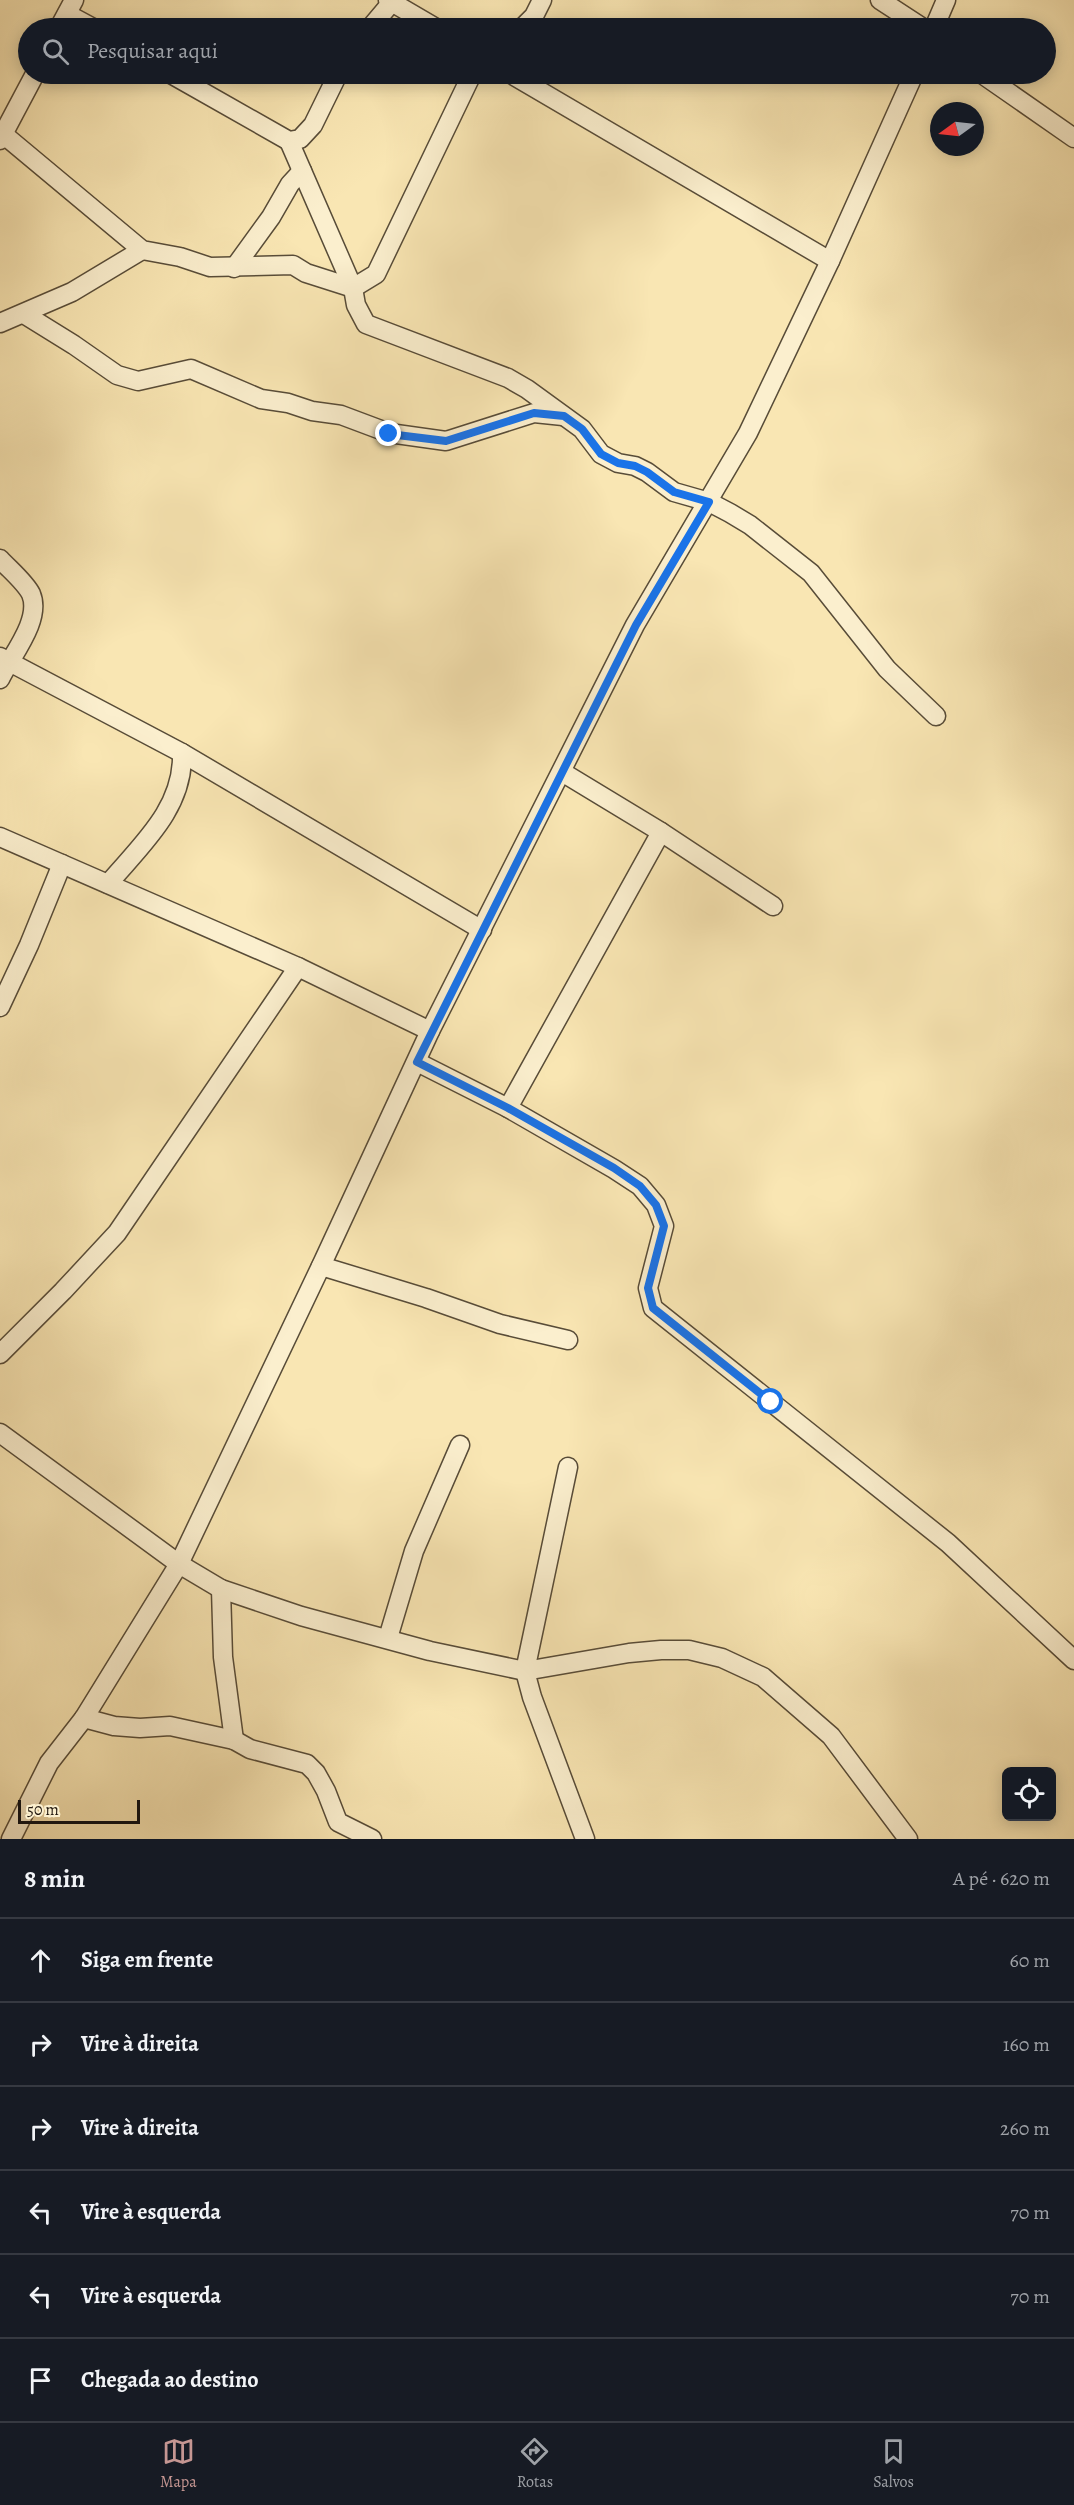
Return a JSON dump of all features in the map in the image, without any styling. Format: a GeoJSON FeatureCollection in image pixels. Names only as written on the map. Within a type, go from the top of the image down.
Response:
{"type":"FeatureCollection","features":[{"type":"Feature","properties":{"kind":"street"},"geometry":{"type":"LineString","coordinates":[[532,18],[543,0]]}},
{"type":"Feature","properties":{"kind":"street"},"geometry":{"type":"LineString","coordinates":[[880,0],[908,18]]}},
{"type":"Feature","properties":{"kind":"street"},"geometry":{"type":"LineString","coordinates":[[938,18],[946,0]]}},
{"type":"Feature","properties":{"kind":"street"},"geometry":{"type":"LineString","coordinates":[[377,18],[390,1],[419,18]]}},
{"type":"Feature","properties":{"kind":"street"},"geometry":{"type":"LineString","coordinates":[[30,84],[1,137],[142,250],[180,257],[210,267],[293,265],[306,273],[353,288],[376,274],[467,84]]}},
{"type":"Feature","properties":{"kind":"street"},"geometry":{"type":"LineString","coordinates":[[189,84],[289,141],[353,288],[356,305],[366,324],[508,378],[527,388],[582,429],[601,454],[618,463],[635,466],[674,492],[709,502],[750,525],[811,573],[887,669],[936,716]]}},
{"type":"Feature","properties":{"kind":"street"},"geometry":{"type":"LineString","coordinates":[[289,141],[300,139],[313,125],[333,84]]}},
{"type":"Feature","properties":{"kind":"street"},"geometry":{"type":"LineString","coordinates":[[528,84],[830,261]]}},
{"type":"Feature","properties":{"kind":"street"},"geometry":{"type":"LineString","coordinates":[[11,1839],[49,1763],[84,1718],[179,1564],[430,1031],[636,625],[748,433],[830,261],[910,84]]}},
{"type":"Feature","properties":{"kind":"street"},"geometry":{"type":"LineString","coordinates":[[996,84],[1074,138]]}},
{"type":"Feature","properties":{"kind":"street"},"geometry":{"type":"LineString","coordinates":[[234,268],[271,217],[290,184],[302,171]]}},
{"type":"Feature","properties":{"kind":"street"},"geometry":{"type":"LineString","coordinates":[[0,323],[72,292],[142,250]]}},
{"type":"Feature","properties":{"kind":"street"},"geometry":{"type":"LineString","coordinates":[[24,314],[117,375],[138,381],[191,369],[261,399],[341,415],[389,434],[446,441],[534,413],[564,416]]}},
{"type":"Feature","properties":{"kind":"street"},"geometry":{"type":"LineString","coordinates":[[0,559],[31,593],[35,611],[29,627],[4,659],[0,679]]}},
{"type":"Feature","properties":{"kind":"street"},"geometry":{"type":"LineString","coordinates":[[4,659],[182,753],[482,930]]}},
{"type":"Feature","properties":{"kind":"street"},"geometry":{"type":"LineString","coordinates":[[108,884],[158,825],[173,800],[183,771],[182,753]]}},
{"type":"Feature","properties":{"kind":"street"},"geometry":{"type":"LineString","coordinates":[[562,772],[661,832],[773,906]]}},
{"type":"Feature","properties":{"kind":"street"},"geometry":{"type":"LineString","coordinates":[[508,1108],[661,832]]}},
{"type":"Feature","properties":{"kind":"street"},"geometry":{"type":"LineString","coordinates":[[1,838],[298,967],[430,1031]]}},
{"type":"Feature","properties":{"kind":"street"},"geometry":{"type":"LineString","coordinates":[[0,1007],[29,945],[62,864]]}},
{"type":"Feature","properties":{"kind":"street"},"geometry":{"type":"LineString","coordinates":[[0,1354],[117,1233],[298,967]]}},
{"type":"Feature","properties":{"kind":"street"},"geometry":{"type":"LineString","coordinates":[[417,1062],[508,1108],[614,1168],[640,1186],[656,1205],[664,1226],[648,1288],[653,1308],[948,1543],[1074,1660]]}},
{"type":"Feature","properties":{"kind":"street"},"geometry":{"type":"LineString","coordinates":[[321,1266],[426,1298],[500,1324],[568,1340]]}},
{"type":"Feature","properties":{"kind":"street"},"geometry":{"type":"LineString","coordinates":[[0,1433],[179,1564],[221,1589],[301,1616],[430,1651],[525,1671],[629,1653],[661,1650],[689,1650],[722,1658],[763,1677],[831,1736],[908,1839]]}},
{"type":"Feature","properties":{"kind":"street"},"geometry":{"type":"LineString","coordinates":[[388,1638],[414,1551],[460,1445]]}},
{"type":"Feature","properties":{"kind":"street"},"geometry":{"type":"LineString","coordinates":[[568,1467],[525,1671],[585,1839]]}},
{"type":"Feature","properties":{"kind":"street"},"geometry":{"type":"LineString","coordinates":[[221,1589],[223,1657],[234,1740]]}},
{"type":"Feature","properties":{"kind":"street"},"geometry":{"type":"LineString","coordinates":[[84,1718],[114,1726],[140,1728],[170,1726],[234,1740],[250,1749],[307,1764],[316,1773],[326,1791],[338,1822],[372,1839]]}},
{"type":"Feature","properties":{"kind":"route"},"geometry":{"type":"LineString","coordinates":[[389,434],[446,441],[534,413],[564,416],[582,429],[601,454],[618,463],[635,466],[647,472],[674,492],[709,502],[636,625],[596,701],[430,1031],[417,1062],[508,1108],[614,1168],[640,1186],[656,1205],[664,1226],[648,1288],[653,1308],[771,1402]]}}]}
